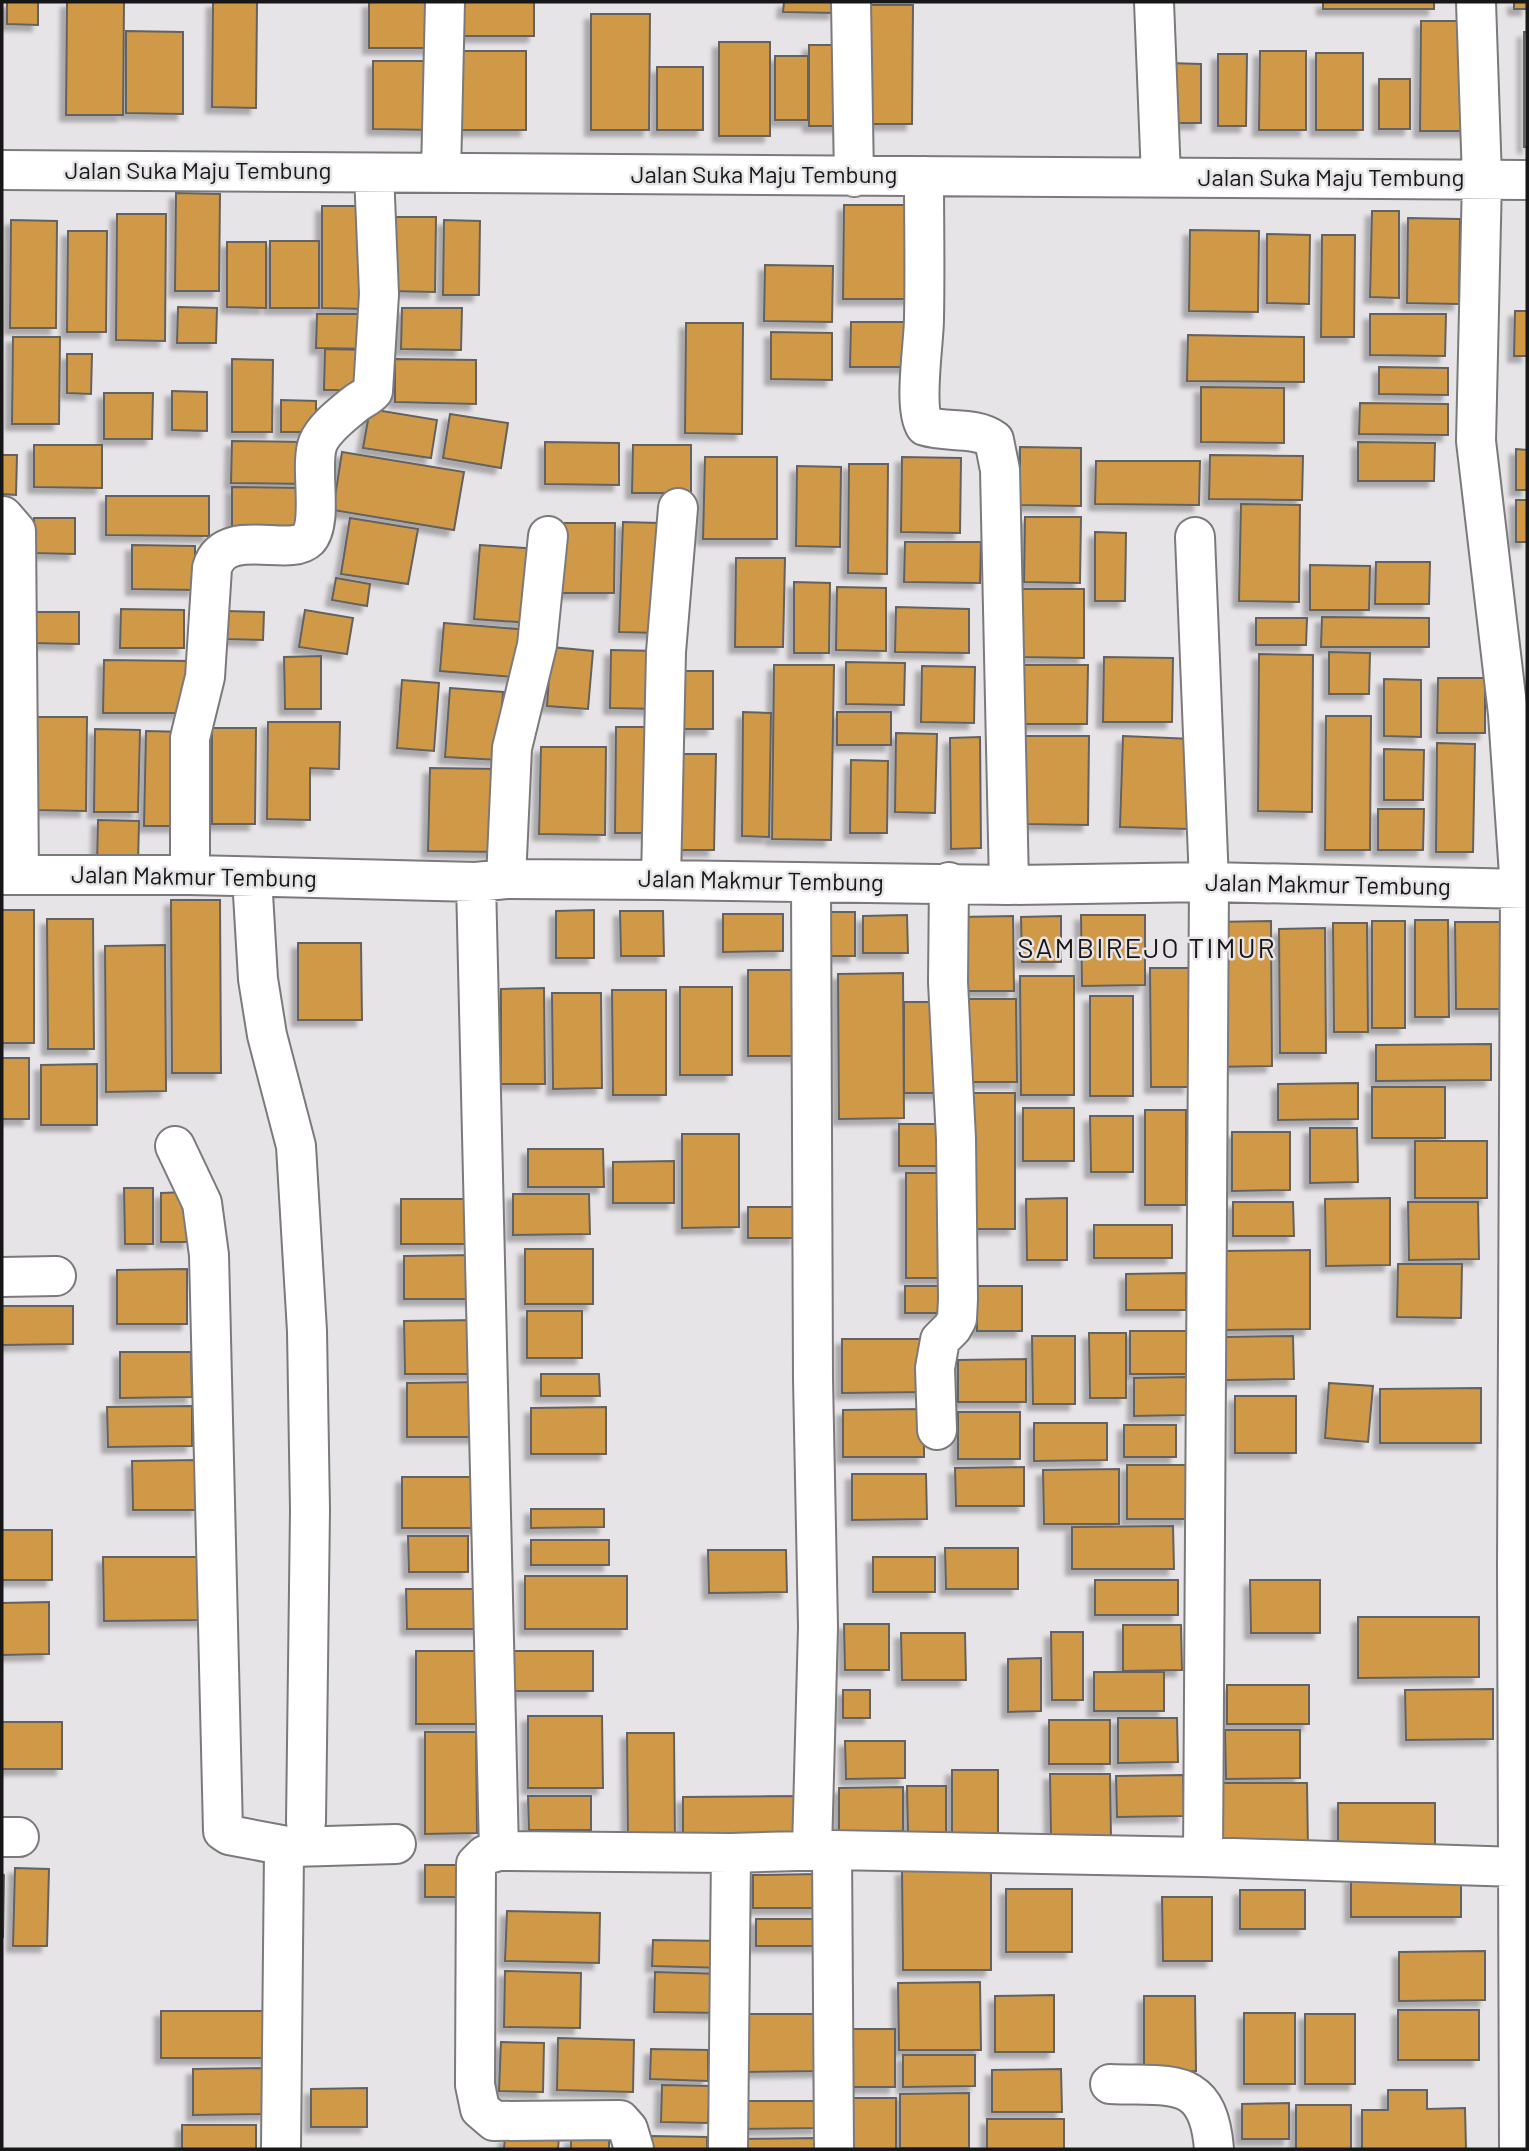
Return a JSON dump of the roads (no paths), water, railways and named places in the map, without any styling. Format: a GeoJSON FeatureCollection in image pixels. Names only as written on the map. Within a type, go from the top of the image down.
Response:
{"type":"FeatureCollection","features":[{"type":"Feature","properties":{"kind":"street"},"geometry":{"type":"LineString","coordinates":[[441,173],[445,2]]}},
{"type":"Feature","properties":{"kind":"street"},"geometry":{"type":"LineString","coordinates":[[851,2],[854,177]]}},
{"type":"Feature","properties":{"kind":"street"},"geometry":{"type":"LineString","coordinates":[[1154,2],[1161,177]]}},
{"type":"Feature","properties":{"kind":"street"},"geometry":{"type":"LineString","coordinates":[[1476,2],[1482,179],[1476,441],[1508,714],[1524,889],[1522,1568],[1518,1867],[1519,2149]]}},
{"type":"Feature","properties":{"kind":"street","name":"Jalan Suka Maju Tembung"},"geometry":{"type":"LineString","coordinates":[[2,170],[1527,180]]}},
{"type":"Feature","properties":{"kind":"street"},"geometry":{"type":"LineString","coordinates":[[190,875],[190,738],[205,677],[212,568],[215,558],[224,550],[261,544],[305,542],[310,536],[315,510],[316,446],[326,431],[373,391],[379,294],[374,173]]}},
{"type":"Feature","properties":{"kind":"street"},"geometry":{"type":"LineString","coordinates":[[924,176],[924,320],[920,405],[922,420],[925,426],[939,431],[986,434],[994,440],[1000,470],[1009,885]]}},
{"type":"Feature","properties":{"kind":"street"},"geometry":{"type":"LineString","coordinates":[[661,880],[666,652],[678,508]]}},
{"type":"Feature","properties":{"kind":"street"},"geometry":{"type":"LineString","coordinates":[[3,516],[16,531],[18,612],[10,875]]}},
{"type":"Feature","properties":{"kind":"street"},"geometry":{"type":"LineString","coordinates":[[499,1851],[491,880],[512,748],[537,645],[548,536]]}},
{"type":"Feature","properties":{"kind":"street"},"geometry":{"type":"LineString","coordinates":[[1195,537],[1209,882],[1203,1857]]}},
{"type":"Feature","properties":{"kind":"street","name":"Jalan Makmur Tembung"},"geometry":{"type":"LineString","coordinates":[[10,875],[949,882],[1009,885],[1209,882],[1524,889]]}},
{"type":"Feature","properties":{"kind":"street"},"geometry":{"type":"LineString","coordinates":[[252,877],[258,979],[267,1035],[296,1146],[307,1331],[310,1497],[299,1834],[284,1852],[283,1862],[281,2149]]}},
{"type":"Feature","properties":{"kind":"street"},"geometry":{"type":"LineString","coordinates":[[937,1430],[935,1368],[940,1340],[957,1319],[958,1299],[956,1139],[948,982],[949,882]]}},
{"type":"Feature","properties":{"kind":"street"},"geometry":{"type":"LineString","coordinates":[[811,883],[813,1379],[822,1850],[834,2149]]}},
{"type":"Feature","properties":{"kind":"street"},"geometry":{"type":"LineString","coordinates":[[175,1146],[202,1203],[209,1255],[222,1830],[229,1835],[299,1834],[396,1844]]}},
{"type":"Feature","properties":{"kind":"street"},"geometry":{"type":"LineString","coordinates":[[2,1277],[56,1276]]}},
{"type":"Feature","properties":{"kind":"street"},"geometry":{"type":"LineString","coordinates":[[634,2149],[628,2129],[620,2120],[494,2135],[480,2109],[475,2085],[476,1864],[485,1855],[499,1851],[731,1853],[822,1850],[1203,1857],[1518,1867]]}},
{"type":"Feature","properties":{"kind":"street"},"geometry":{"type":"LineString","coordinates":[[728,2149],[731,1853]]}},
{"type":"Feature","properties":{"kind":"street"},"geometry":{"type":"LineString","coordinates":[[1110,2084],[1180,2087],[1192,2093],[1203,2103],[1208,2113],[1214,2149]]}},
{"type":"Feature","properties":{"kind":"district","name":"SAMBIREJO TIMUR"},"geometry":{"type":"Point","coordinates":[1147,948]}}]}
